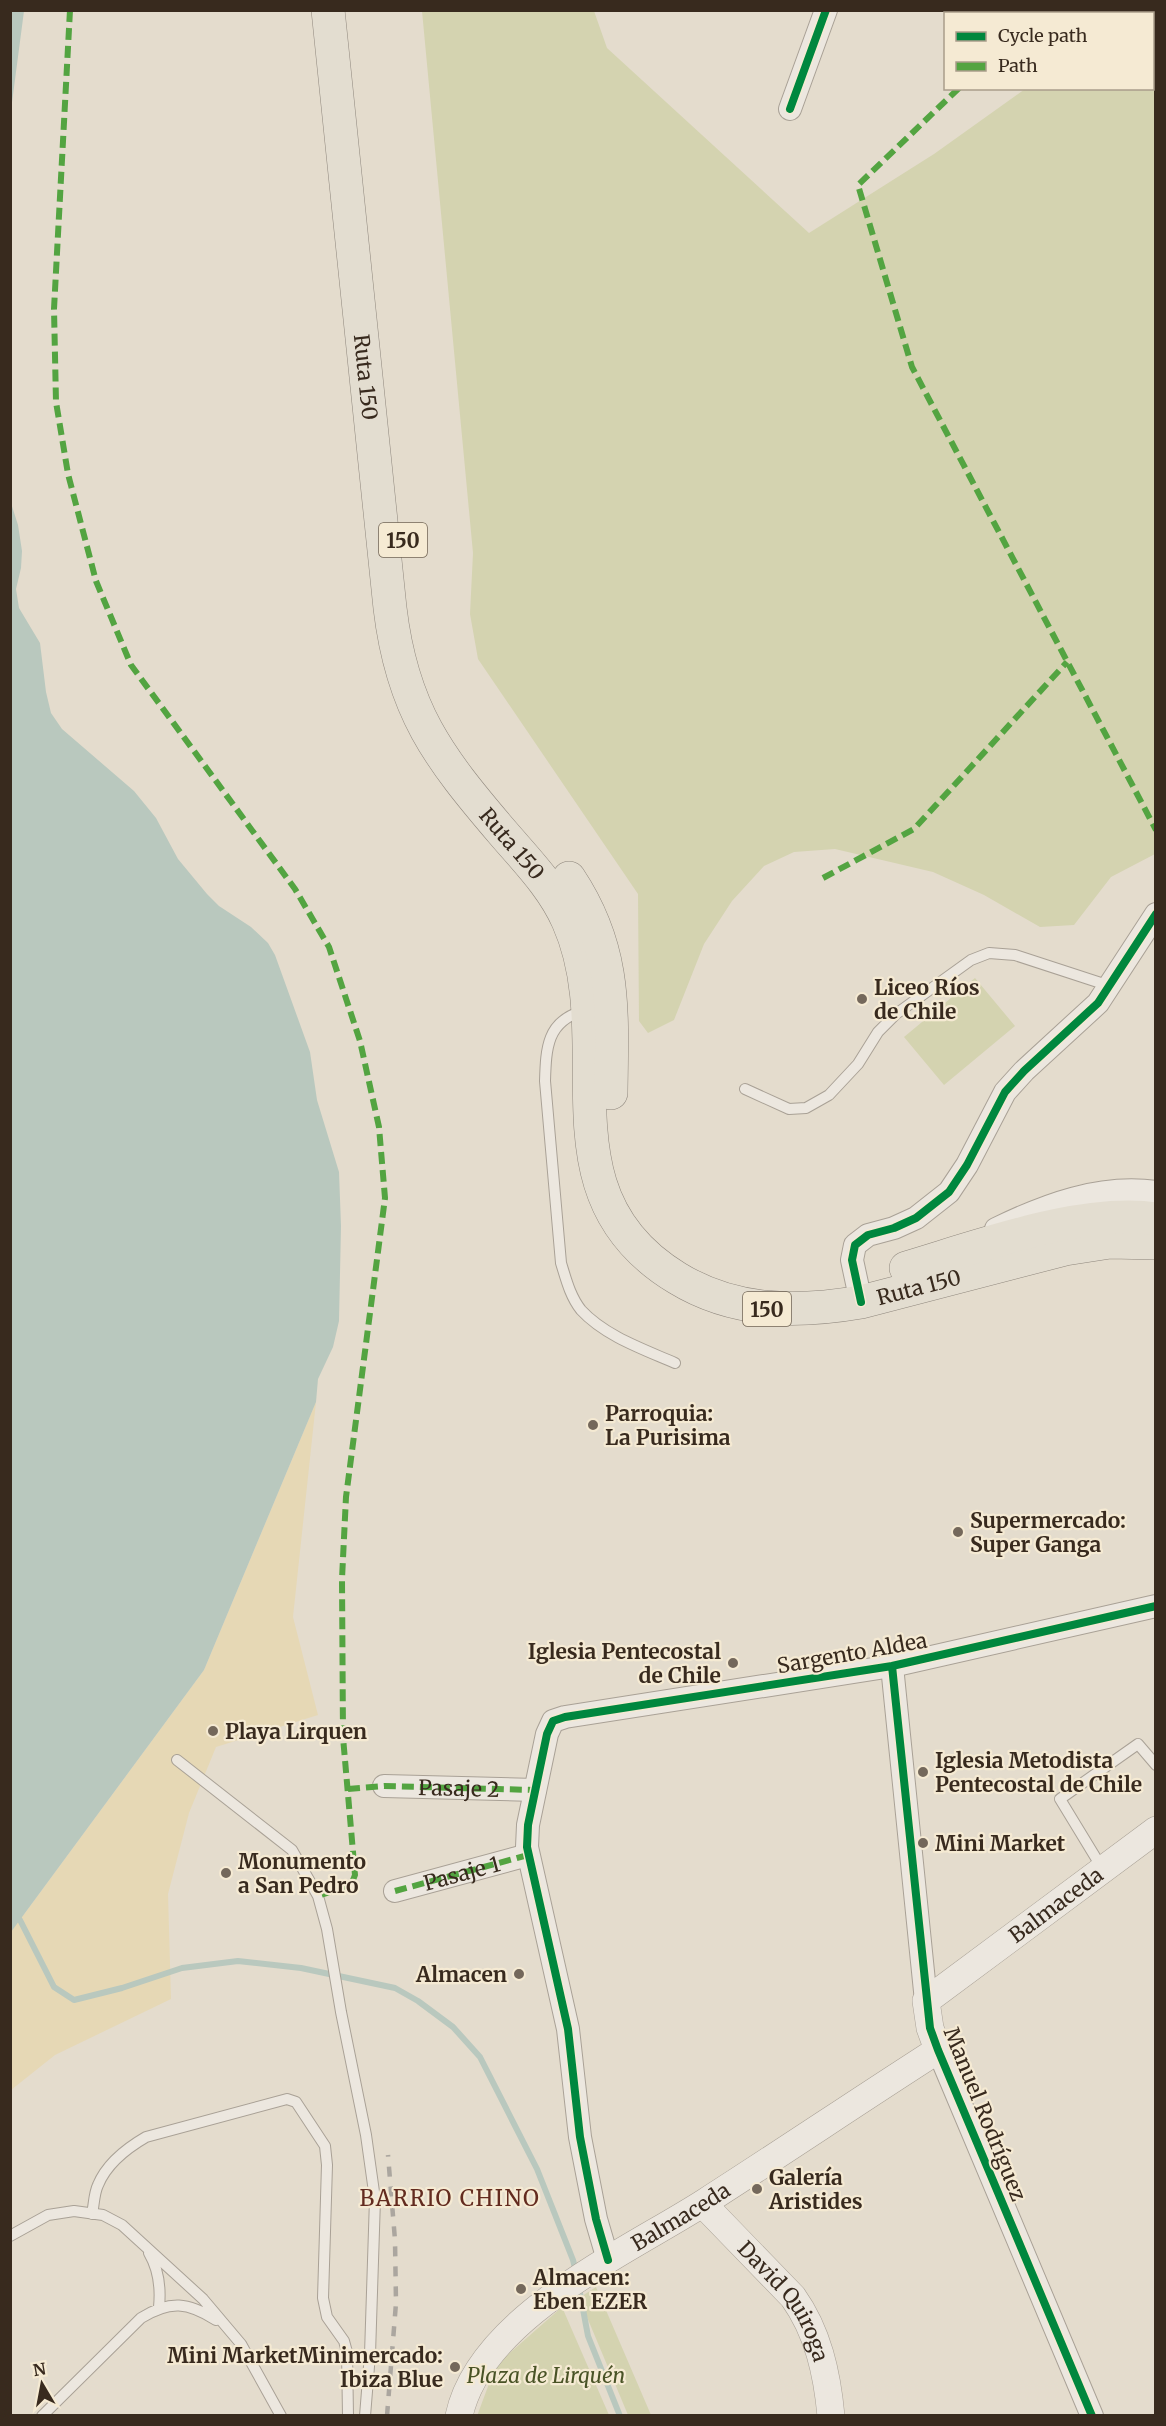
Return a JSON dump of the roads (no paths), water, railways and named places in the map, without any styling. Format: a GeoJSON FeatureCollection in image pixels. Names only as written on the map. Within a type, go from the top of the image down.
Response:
{"type":"FeatureCollection","features":[{"type":"Feature","properties":{"kind":"main road","name":"Ruta 150"},"geometry":{"type":"LineString","coordinates":[[328,10],[390,608],[397,654],[412,701],[434,746],[465,789],[541,878],[564,912],[583,964],[587,1010],[590,1124],[596,1169],[608,1206],[625,1234],[660,1267],[686,1284],[743,1305],[787,1310],[835,1307],[859,1291],[948,1256],[1076,1222],[1126,1217],[1155,1219]]}},
{"type":"Feature","properties":{"kind":"main road","name":"Ruta 150"},"geometry":{"type":"LineString","coordinates":[[348,10],[416,644],[430,692],[454,739],[570,879],[594,923],[603,947],[611,990],[614,1155],[624,1188],[642,1218],[665,1245],[705,1271],[747,1286],[789,1290],[859,1291],[1065,1249],[1110,1242],[1155,1243]]}},
{"type":"Feature","properties":{"kind":"street"},"geometry":{"type":"LineString","coordinates":[[790,109],[826,10]]}},
{"type":"Feature","properties":{"kind":"street"},"geometry":{"type":"LineString","coordinates":[[859,1291],[852,1252],[859,1240],[916,1218],[949,1192],[967,1166],[1005,1092],[1024,1071],[1091,1010],[1110,987],[1155,914]]}},
{"type":"Feature","properties":{"kind":"street"},"geometry":{"type":"LineString","coordinates":[[948,1256],[1015,1220],[1073,1199],[1107,1192],[1134,1190],[1155,1192]]}},
{"type":"Feature","properties":{"kind":"street","name":"Sargento Aldea"},"geometry":{"type":"LineString","coordinates":[[535,1790],[547,1734],[553,1721],[565,1717],[892,1666],[1155,1606]]}},
{"type":"Feature","properties":{"kind":"street","name":"Manuel Rodríguez"},"geometry":{"type":"LineString","coordinates":[[892,1666],[930,2028],[1092,2415]]}},
{"type":"Feature","properties":{"kind":"street","name":"Pasaje 2"},"geometry":{"type":"LineString","coordinates":[[384,1786],[535,1790]]}},
{"type":"Feature","properties":{"kind":"street"},"geometry":{"type":"LineString","coordinates":[[535,1790],[527,1832],[528,1856],[568,2029],[598,2265]]}},
{"type":"Feature","properties":{"kind":"street","name":"Balmaceda"},"geometry":{"type":"LineString","coordinates":[[926,2001],[1155,1830]]}},
{"type":"Feature","properties":{"kind":"street","name":"Pasaje 1"},"geometry":{"type":"LineString","coordinates":[[395,1892],[528,1856]]}},
{"type":"Feature","properties":{"kind":"street","name":"Balmaceda"},"geometry":{"type":"LineString","coordinates":[[459,2415],[467,2392],[484,2363],[525,2319],[556,2294],[598,2265],[702,2204],[938,2050]]}},
{"type":"Feature","properties":{"kind":"street","name":"David Quiroga"},"geometry":{"type":"LineString","coordinates":[[702,2204],[793,2296],[801,2308],[816,2339],[831,2415]]}},
{"type":"Feature","properties":{"kind":"lane"},"geometry":{"type":"LineString","coordinates":[[745,1089],[789,1109],[806,1108],[829,1095],[858,1064],[878,1032],[896,1014],[971,960],[989,953],[1015,955],[1110,987]]}},
{"type":"Feature","properties":{"kind":"lane"},"geometry":{"type":"LineString","coordinates":[[587,1010],[569,1015],[555,1027],[546,1054],[545,1081],[561,1263],[570,1291],[582,1310],[612,1334],[675,1363]]}},
{"type":"Feature","properties":{"kind":"lane"},"geometry":{"type":"LineString","coordinates":[[1103,1870],[1060,1799],[1138,1744],[1155,1765]]}},
{"type":"Feature","properties":{"kind":"lane"},"geometry":{"type":"LineString","coordinates":[[177,1760],[292,1850],[318,1896],[327,1929],[340,2012],[366,2135],[375,2199],[370,2354],[365,2415]]}},
{"type":"Feature","properties":{"kind":"lane"},"geometry":{"type":"LineString","coordinates":[[92,2214],[98,2184],[128,2148],[146,2137],[287,2099],[296,2102],[325,2146],[327,2165],[323,2298],[327,2317],[344,2342],[347,2352],[348,2415]]}},
{"type":"Feature","properties":{"kind":"lane"},"geometry":{"type":"LineString","coordinates":[[10,2236],[48,2215],[74,2211],[103,2215],[122,2225],[203,2299],[241,2344],[280,2415]]}},
{"type":"Feature","properties":{"kind":"lane"},"geometry":{"type":"LineString","coordinates":[[144,2245],[155,2264],[160,2283],[159,2307]]}},
{"type":"Feature","properties":{"kind":"lane"},"geometry":{"type":"LineString","coordinates":[[42,2415],[141,2318],[159,2307],[177,2305],[200,2309],[224,2324]]}},
{"type":"Feature","properties":{"kind":"waterway"},"geometry":{"type":"LineString","coordinates":[[20,1920],[54,1987],[74,2000],[122,1988],[182,1968],[238,1961],[301,1968],[395,1988],[418,2001],[453,2027],[480,2057],[537,2169],[576,2272]]}},
{"type":"Feature","properties":{"kind":"waterway"},"geometry":{"type":"LineString","coordinates":[[579,2288],[588,2336],[620,2416]]}},
{"type":"Feature","properties":{"kind":"railway"},"geometry":{"type":"LineString","coordinates":[[387,2416],[396,2303],[395,2240],[388,2155]]}},
{"type":"Feature","properties":{"kind":"place","name":"Liceo Ríos de Chile"},"geometry":{"type":"Point","coordinates":[862,999]}},
{"type":"Feature","properties":{"kind":"place","name":"Parroquia: La Purisima"},"geometry":{"type":"Point","coordinates":[593,1425]}},
{"type":"Feature","properties":{"kind":"place","name":"Supermercado: Super Ganga"},"geometry":{"type":"Point","coordinates":[958,1532]}},
{"type":"Feature","properties":{"kind":"place","name":"Iglesia Pentecostal de Chile"},"geometry":{"type":"Point","coordinates":[733,1663]}},
{"type":"Feature","properties":{"kind":"place","name":"Playa Lirquen"},"geometry":{"type":"Point","coordinates":[213,1731]}},
{"type":"Feature","properties":{"kind":"place","name":"Iglesia Metodista Pentecostal de Chile"},"geometry":{"type":"Point","coordinates":[923,1772]}},
{"type":"Feature","properties":{"kind":"place","name":"Mini Market"},"geometry":{"type":"Point","coordinates":[923,1843]}},
{"type":"Feature","properties":{"kind":"place","name":"Monumento a San Pedro"},"geometry":{"type":"Point","coordinates":[226,1873]}},
{"type":"Feature","properties":{"kind":"place","name":"Almacen"},"geometry":{"type":"Point","coordinates":[519,1974]}},
{"type":"Feature","properties":{"kind":"place","name":"Galería Aristides"},"geometry":{"type":"Point","coordinates":[757,2189]}},
{"type":"Feature","properties":{"kind":"place","name":"Almacen: Eben EZER"},"geometry":{"type":"Point","coordinates":[521,2289]}},
{"type":"Feature","properties":{"kind":"place","name":"Mini MarketMinimercado: Ibiza Blue"},"geometry":{"type":"Point","coordinates":[455,2367]}},
{"type":"Feature","properties":{"kind":"district","name":"BARRIO CHINO"},"geometry":{"type":"Point","coordinates":[450,2198]}},
{"type":"Feature","properties":{"kind":"park label","name":"Plaza de Lirquén"},"geometry":{"type":"Point","coordinates":[546,2375]}}]}
